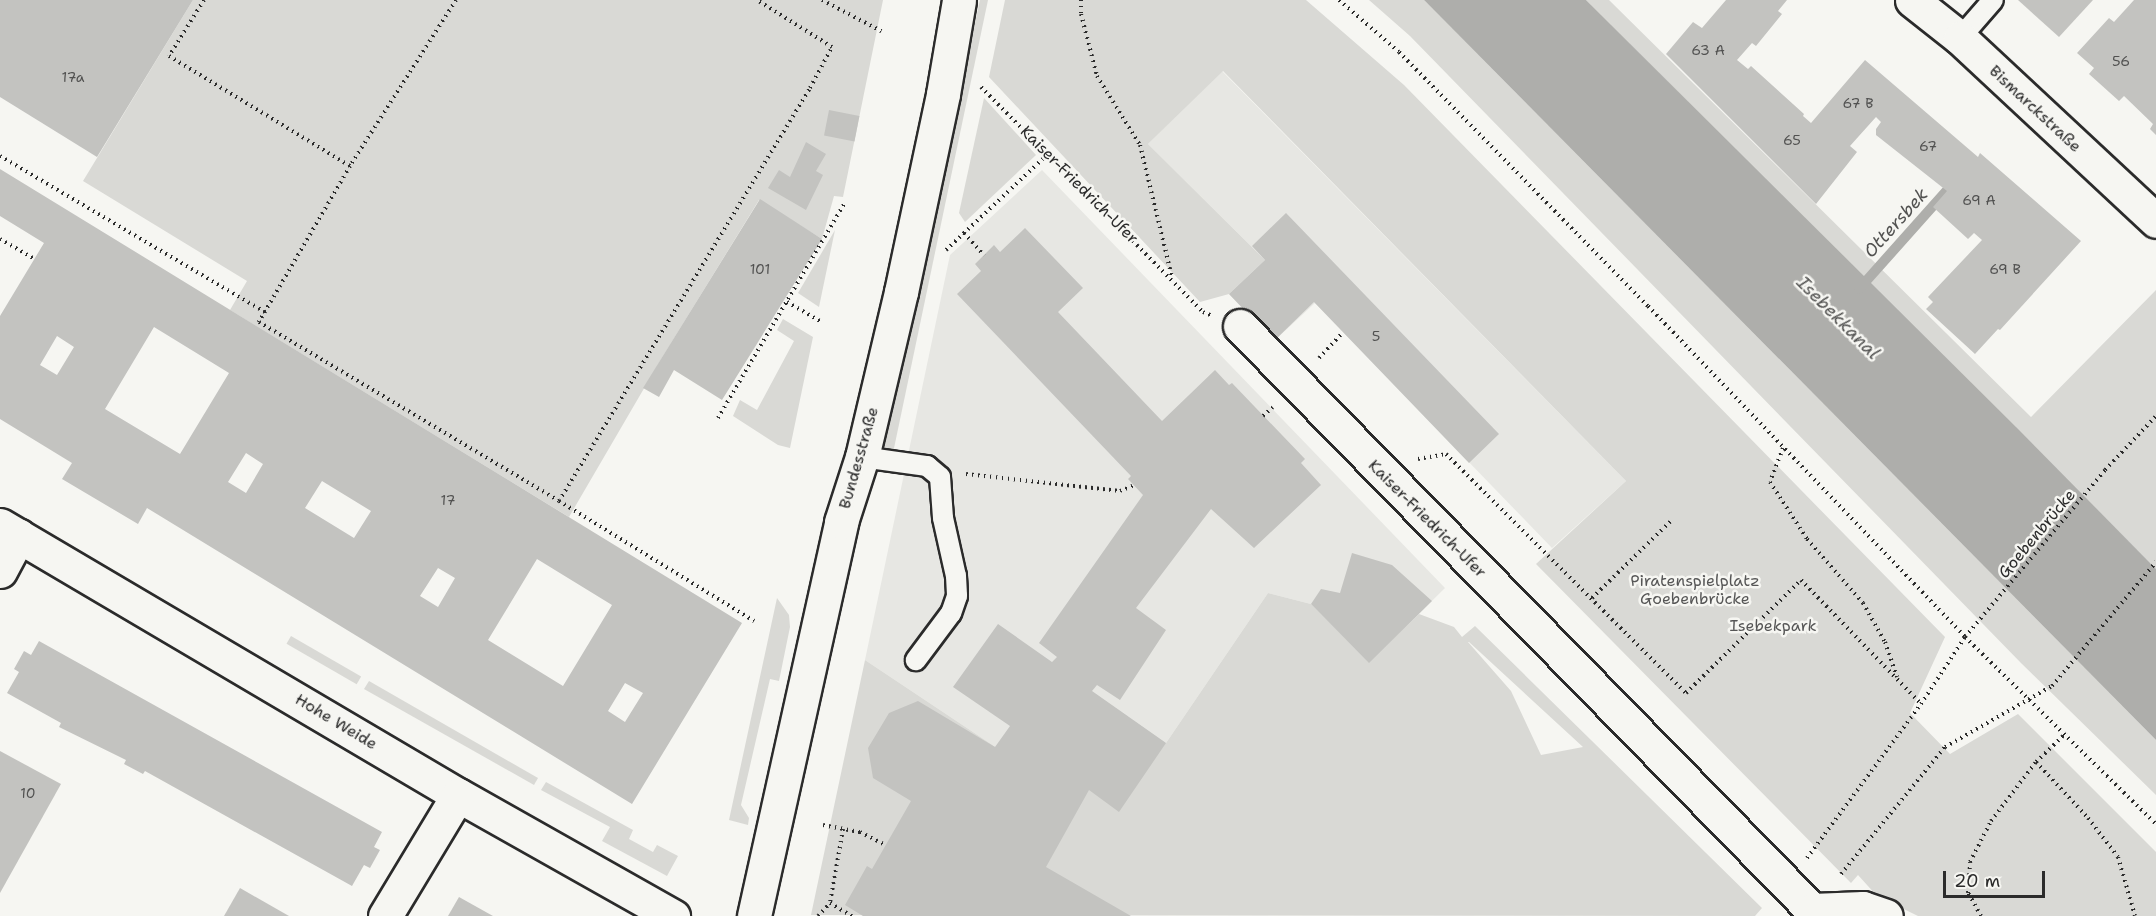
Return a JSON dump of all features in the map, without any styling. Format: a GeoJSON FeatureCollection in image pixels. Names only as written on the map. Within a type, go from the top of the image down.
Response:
{"type":"FeatureCollection","features":[{"type":"Feature","properties":{"kind":"street","name":"Bundesstraße"},"geometry":{"type":"LineString","coordinates":[[754,916],[841,522],[862,457],[901,292],[943,94],[959,0]]}},
{"type":"Feature","properties":{"kind":"street","name":"Bismarckstraße"},"geometry":{"type":"LineString","coordinates":[[1912,0],[1960,38],[2156,221]]}},
{"type":"Feature","properties":{"kind":"street","name":"Kaiser-Friedrich-Ufer"},"geometry":{"type":"LineString","coordinates":[[1240,326],[1809,913]]}},
{"type":"Feature","properties":{"kind":"street"},"geometry":{"type":"LineString","coordinates":[[0,571],[9,531]]}},
{"type":"Feature","properties":{"kind":"street","name":"Hohe Weide"},"geometry":{"type":"LineString","coordinates":[[9,531],[458,795],[674,916]]}},
{"type":"Feature","properties":{"kind":"street"},"geometry":{"type":"LineString","coordinates":[[385,916],[458,795]]}},
{"type":"Feature","properties":{"kind":"street"},"geometry":{"type":"LineString","coordinates":[[1809,913],[1863,908],[1887,916]]}},
{"type":"Feature","properties":{"kind":"lane"},"geometry":{"type":"LineString","coordinates":[[1960,38],[1993,0]]}},
{"type":"Feature","properties":{"kind":"lane"},"geometry":{"type":"LineString","coordinates":[[862,457],[927,466],[935,470],[940,477],[943,518],[957,596],[951,613],[916,660]]}},
{"type":"Feature","properties":{"kind":"path"},"geometry":{"type":"LineString","coordinates":[[204,0],[169,56],[350,166]]}},
{"type":"Feature","properties":{"kind":"path"},"geometry":{"type":"LineString","coordinates":[[456,0],[350,166],[259,322],[559,501],[754,621]]}},
{"type":"Feature","properties":{"kind":"path"},"geometry":{"type":"LineString","coordinates":[[559,501],[810,88],[832,46],[757,0]]}},
{"type":"Feature","properties":{"kind":"path"},"geometry":{"type":"LineString","coordinates":[[822,0],[881,31]]}},
{"type":"Feature","properties":{"kind":"path"},"geometry":{"type":"LineString","coordinates":[[1081,0],[1081,14],[1097,76],[1140,145],[1172,278]]}},
{"type":"Feature","properties":{"kind":"path"},"geometry":{"type":"LineString","coordinates":[[1339,0],[1399,52],[1965,637],[2066,733],[2156,824]]}},
{"type":"Feature","properties":{"kind":"path","name":"Kaiser-Friedrich-Ufer"},"geometry":{"type":"LineString","coordinates":[[981,87],[1172,278],[1203,312],[1240,326]]}},
{"type":"Feature","properties":{"kind":"path"},"geometry":{"type":"LineString","coordinates":[[944,252],[1048,154]]}},
{"type":"Feature","properties":{"kind":"path"},"geometry":{"type":"LineString","coordinates":[[0,156],[265,312]]}},
{"type":"Feature","properties":{"kind":"path"},"geometry":{"type":"LineString","coordinates":[[717,418],[845,202]]}},
{"type":"Feature","properties":{"kind":"path"},"geometry":{"type":"LineString","coordinates":[[964,233],[984,255]]}},
{"type":"Feature","properties":{"kind":"path"},"geometry":{"type":"LineString","coordinates":[[0,239],[34,260]]}},
{"type":"Feature","properties":{"kind":"path"},"geometry":{"type":"LineString","coordinates":[[787,302],[820,321]]}},
{"type":"Feature","properties":{"kind":"path"},"geometry":{"type":"LineString","coordinates":[[1263,416],[1275,405]]}},
{"type":"Feature","properties":{"kind":"path","name":"Goebenbrücke"},"geometry":{"type":"LineString","coordinates":[[1801,866],[1921,704],[1965,637],[2105,470],[2156,416]]}},
{"type":"Feature","properties":{"kind":"path"},"geometry":{"type":"LineString","coordinates":[[1783,447],[1770,482],[1808,539],[1863,603],[1885,642],[1898,680]]}},
{"type":"Feature","properties":{"kind":"path"},"geometry":{"type":"LineString","coordinates":[[1376,466],[1446,454],[1686,693],[1801,580],[1921,704]]}},
{"type":"Feature","properties":{"kind":"path"},"geometry":{"type":"LineString","coordinates":[[935,470],[1120,491],[1135,485]]}},
{"type":"Feature","properties":{"kind":"path"},"geometry":{"type":"LineString","coordinates":[[1592,598],[1671,521]]}},
{"type":"Feature","properties":{"kind":"path"},"geometry":{"type":"LineString","coordinates":[[1809,913],[1945,747],[2052,686],[2156,562]]}},
{"type":"Feature","properties":{"kind":"path"},"geometry":{"type":"LineString","coordinates":[[1981,916],[1968,894],[1970,862],[1991,821],[2036,762],[2066,733]]}},
{"type":"Feature","properties":{"kind":"path"},"geometry":{"type":"LineString","coordinates":[[2036,762],[2088,818],[2118,857],[2135,916]]}},
{"type":"Feature","properties":{"kind":"path"},"geometry":{"type":"LineString","coordinates":[[823,825],[874,837],[886,845]]}},
{"type":"Feature","properties":{"kind":"path"},"geometry":{"type":"LineString","coordinates":[[818,916],[830,903],[843,829]]}},
{"type":"Feature","properties":{"kind":"path"},"geometry":{"type":"LineString","coordinates":[[830,903],[852,916]]}},
{"type":"Feature","properties":{"kind":"shaded area"},"geometry":{"type":"Polygon","coordinates":[[[1222,71],[1626,481],[1552,548],[1315,303],[1274,341],[1229,294],[1265,260],[1148,144],[1222,71]]]}},
{"type":"Feature","properties":{"kind":"shaded area"},"geometry":{"type":"Polygon","coordinates":[[[1042,170],[1445,588],[1369,663],[1311,604],[1268,593],[1166,743],[1070,676],[1012,758],[865,660],[950,255],[1042,170]]]}},
{"type":"Feature","properties":{"kind":"green space"},"geometry":{"type":"Polygon","coordinates":[[[193,0],[883,0],[843,197],[834,196],[822,239],[759,200],[660,361],[569,517],[230,310],[247,281],[83,181],[193,0]]]}},
{"type":"Feature","properties":{"kind":"green space"},"geometry":{"type":"Polygon","coordinates":[[[980,0],[988,0],[893,453],[883,450],[980,0]]]}},
{"type":"Feature","properties":{"kind":"green space","name":"Isebekpark"},"geometry":{"type":"Polygon","coordinates":[[[1005,0],[1306,0],[1404,85],[1945,637],[1910,713],[1950,754],[2018,714],[2156,852],[2156,916],[1918,916],[1877,896],[1858,875],[1851,883],[1536,564],[1626,481],[1223,71],[1148,144],[1265,260],[1229,294],[1200,302],[989,77],[1005,0]]]}},
{"type":"Feature","properties":{"kind":"green space"},"geometry":{"type":"Polygon","coordinates":[[[1369,0],[1424,0],[2156,740],[2156,795],[2021,663],[1410,36],[1369,0]]]}},
{"type":"Feature","properties":{"kind":"green space"},"geometry":{"type":"Polygon","coordinates":[[[1586,0],[1609,0],[2031,417],[2156,290],[2156,569],[1586,0]]]}},
{"type":"Feature","properties":{"kind":"green space"},"geometry":{"type":"Polygon","coordinates":[[[984,98],[1036,155],[965,222],[959,213],[984,98]]]}},
{"type":"Feature","properties":{"kind":"green space"},"geometry":{"type":"Polygon","coordinates":[[[835,230],[819,307],[798,293],[835,230]]]}},
{"type":"Feature","properties":{"kind":"green space"},"geometry":{"type":"Polygon","coordinates":[[[783,319],[813,337],[790,448],[778,445],[733,416],[740,400],[757,410],[794,341],[777,330],[783,319]]]}},
{"type":"Feature","properties":{"kind":"green space"},"geometry":{"type":"Polygon","coordinates":[[[1268,593],[1311,604],[1369,662],[1419,614],[1454,627],[1462,637],[1475,626],[1762,908],[1755,916],[811,915],[865,660],[1012,758],[1070,676],[1166,743],[1268,593]],[[1469,642],[1511,691],[1541,755],[1583,747],[1469,642]]]}},
{"type":"Feature","properties":{"kind":"green space"},"geometry":{"type":"Polygon","coordinates":[[[777,598],[789,615],[790,627],[779,681],[770,679],[741,805],[749,818],[748,825],[729,820],[777,598]]]}},
{"type":"Feature","properties":{"kind":"green space"},"geometry":{"type":"Polygon","coordinates":[[[291,636],[361,676],[357,684],[286,644],[291,636]]]}},
{"type":"Feature","properties":{"kind":"green space"},"geometry":{"type":"Polygon","coordinates":[[[369,681],[538,778],[534,785],[364,689],[369,681]]]}},
{"type":"Feature","properties":{"kind":"green space"},"geometry":{"type":"Polygon","coordinates":[[[546,782],[633,830],[629,839],[653,852],[657,845],[678,856],[667,876],[602,841],[610,827],[541,790],[546,782]]]}},
{"type":"Feature","properties":{"kind":"water","name":"Isebekkanal"},"geometry":{"type":"Polygon","coordinates":[[[1424,0],[1586,0],[2019,430],[2156,569],[2156,740],[1424,0]]]}},
{"type":"Feature","properties":{"kind":"building"},"geometry":{"type":"Polygon","coordinates":[[[0,0],[193,0],[97,157],[0,97],[0,0]]]}},
{"type":"Feature","properties":{"kind":"building"},"geometry":{"type":"Polygon","coordinates":[[[1726,0],[1787,0],[1778,11],[1782,14],[1756,46],[1752,43],[1737,60],[1748,69],[1751,66],[1811,123],[1865,60],[1978,157],[1980,153],[2081,241],[2000,330],[1998,329],[1975,354],[1926,309],[1933,302],[1928,297],[1982,240],[1974,233],[1968,239],[1933,207],[1947,191],[1876,135],[1876,129],[1881,122],[1876,117],[1850,146],[1857,152],[1816,204],[1666,54],[1693,22],[1702,28],[1726,0]]]}},
{"type":"Feature","properties":{"kind":"building"},"geometry":{"type":"Polygon","coordinates":[[[2018,0],[2093,0],[2059,37],[2018,0]]]}},
{"type":"Feature","properties":{"kind":"building"},"geometry":{"type":"Polygon","coordinates":[[[2134,0],[2156,0],[2156,135],[2150,129],[2153,124],[2124,96],[2119,101],[2089,74],[2094,68],[2077,53],[2109,18],[2114,22],[2134,0]]]}},
{"type":"Feature","properties":{"kind":"building"},"geometry":{"type":"Polygon","coordinates":[[[829,110],[859,116],[854,141],[824,136],[829,110]]]}},
{"type":"Feature","properties":{"kind":"building"},"geometry":{"type":"Polygon","coordinates":[[[806,142],[826,154],[816,171],[823,175],[806,210],[768,188],[779,170],[790,177],[806,142]]]}},
{"type":"Feature","properties":{"kind":"building"},"geometry":{"type":"Polygon","coordinates":[[[0,169],[742,623],[632,804],[147,508],[138,524],[62,479],[72,463],[0,419],[0,316],[44,243],[0,216],[0,169]],[[154,327],[105,409],[180,454],[229,373],[154,327]],[[57,336],[40,365],[57,375],[74,347],[57,336]],[[246,453],[228,482],[246,493],[263,464],[246,453]],[[322,481],[305,508],[354,538],[371,511],[322,481]],[[537,559],[488,640],[563,686],[612,605],[537,559]],[[438,568],[420,596],[438,607],[455,578],[438,568]],[[625,683],[608,711],[625,722],[643,693],[625,683]]]}},
{"type":"Feature","properties":{"kind":"building"},"geometry":{"type":"Polygon","coordinates":[[[760,199],[822,239],[722,400],[674,370],[659,397],[643,388],[760,199]]]}},
{"type":"Feature","properties":{"kind":"building"},"geometry":{"type":"Polygon","coordinates":[[[1286,213],[1499,434],[1469,463],[1314,302],[1274,341],[1229,294],[1265,260],[1252,246],[1286,213]]]}},
{"type":"Feature","properties":{"kind":"building"},"geometry":{"type":"Polygon","coordinates":[[[1025,228],[1083,288],[1058,312],[1162,421],[1215,370],[1229,385],[1232,383],[1305,459],[1301,463],[1321,485],[1254,548],[1211,509],[1136,608],[1166,630],[1120,700],[1097,685],[1092,691],[1166,743],[1119,812],[1089,790],[1046,867],[1131,916],[863,916],[845,905],[867,866],[872,869],[911,801],[873,778],[868,748],[889,713],[918,701],[995,747],[1010,726],[953,687],[998,624],[1052,662],[1057,657],[1039,643],[1143,495],[1128,479],[1131,476],[957,294],[981,271],[975,264],[994,245],[1000,252],[1025,228]]]}},
{"type":"Feature","properties":{"kind":"building"},"geometry":{"type":"Polygon","coordinates":[[[1352,553],[1392,565],[1432,601],[1369,663],[1311,604],[1321,589],[1340,593],[1352,553]]]}},
{"type":"Feature","properties":{"kind":"building"},"geometry":{"type":"Polygon","coordinates":[[[39,641],[382,832],[374,847],[380,850],[370,868],[364,865],[352,886],[145,771],[143,774],[124,764],[126,760],[59,727],[61,723],[7,693],[19,672],[14,669],[24,651],[31,655],[39,641]]]}},
{"type":"Feature","properties":{"kind":"building"},"geometry":{"type":"Polygon","coordinates":[[[0,751],[61,784],[0,893],[0,751]]]}},
{"type":"Feature","properties":{"kind":"building"},"geometry":{"type":"Polygon","coordinates":[[[240,888],[289,916],[224,916],[240,888]]]}},
{"type":"Feature","properties":{"kind":"building"},"geometry":{"type":"Polygon","coordinates":[[[459,897],[493,916],[448,916],[459,897]]]}},
{"type":"Feature","properties":{"kind":"waterway","name":"Ottersbek"},"geometry":{"type":"LineString","coordinates":[[1859,289],[1956,180]]}},
{"type":"Feature","properties":{"kind":"park label","name":"Piratenspielplatz Goebenbrücke"},"geometry":{"type":"Point","coordinates":[1695,590]}}]}
